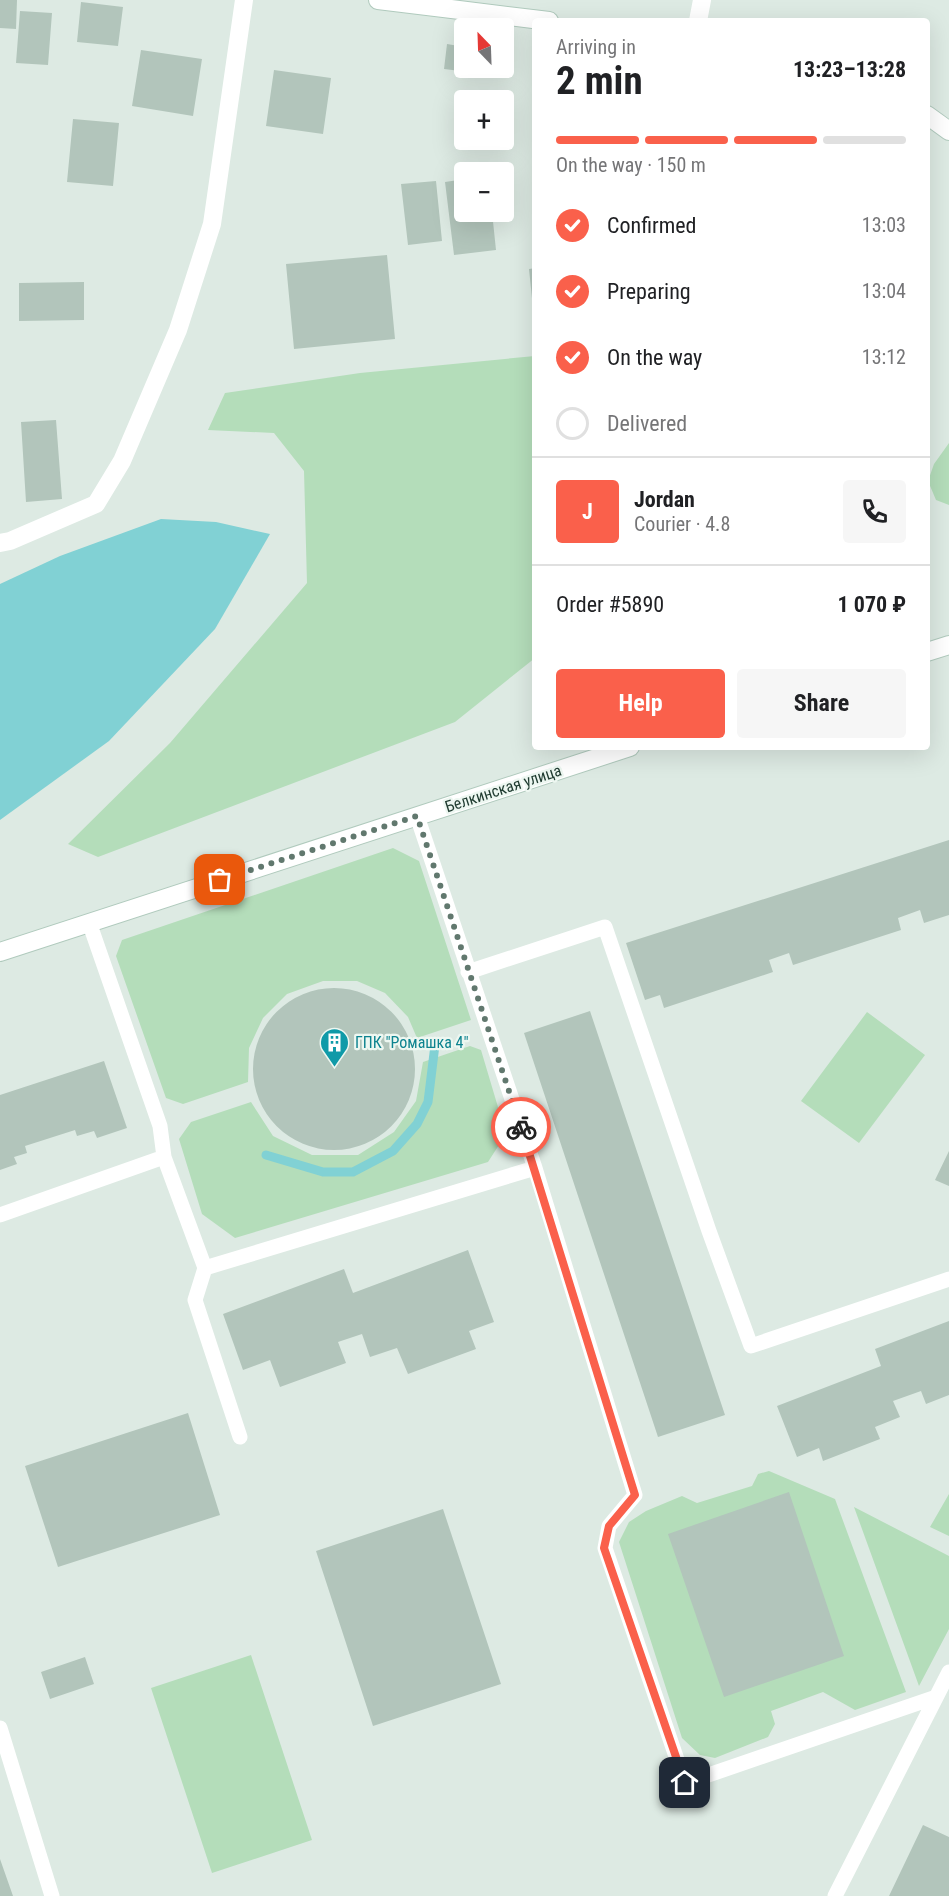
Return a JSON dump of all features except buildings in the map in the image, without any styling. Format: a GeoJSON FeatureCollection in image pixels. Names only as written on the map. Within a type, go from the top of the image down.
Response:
{"type":"FeatureCollection","features":[{"type":"Feature","properties":{"kind":"street"},"geometry":{"type":"LineString","coordinates":[[0,543],[9,542],[96,504],[122,460],[178,330],[213,224],[244,0]]}},
{"type":"Feature","properties":{"kind":"street"},"geometry":{"type":"LineString","coordinates":[[378,0],[532,19]]}},
{"type":"Feature","properties":{"kind":"street"},"geometry":{"type":"LineString","coordinates":[[699,18],[702,0]]}},
{"type":"Feature","properties":{"kind":"street"},"geometry":{"type":"LineString","coordinates":[[930,117],[949,131]]}},
{"type":"Feature","properties":{"kind":"street"},"geometry":{"type":"LineString","coordinates":[[930,651],[949,645]]}},
{"type":"Feature","properties":{"kind":"street","name":"Белкинская улица"},"geometry":{"type":"LineString","coordinates":[[0,952],[621,750]]}},
{"type":"Feature","properties":{"kind":"lane"},"geometry":{"type":"LineString","coordinates":[[417,816],[535,1168],[635,1495],[609,1526],[604,1548],[685,1783],[936,1697]]}},
{"type":"Feature","properties":{"kind":"lane"},"geometry":{"type":"LineString","coordinates":[[89,922],[160,1126],[164,1157],[205,1268],[195,1300],[240,1437]]}},
{"type":"Feature","properties":{"kind":"lane"},"geometry":{"type":"LineString","coordinates":[[468,972],[604,927],[751,1346],[949,1279]]}},
{"type":"Feature","properties":{"kind":"lane"},"geometry":{"type":"LineString","coordinates":[[0,1215],[164,1157]]}},
{"type":"Feature","properties":{"kind":"lane"},"geometry":{"type":"LineString","coordinates":[[205,1268],[535,1168]]}},
{"type":"Feature","properties":{"kind":"lane"},"geometry":{"type":"LineString","coordinates":[[835,1896],[949,1672]]}},
{"type":"Feature","properties":{"kind":"lane"},"geometry":{"type":"LineString","coordinates":[[0,1728],[52,1896]]}},
{"type":"Feature","properties":{"kind":"green space"},"geometry":{"type":"Polygon","coordinates":[[[532,356],[532,660],[455,722],[98,857],[68,844],[170,743],[307,583],[304,471],[274,433],[208,430],[225,393],[360,373],[532,356]]]}},
{"type":"Feature","properties":{"kind":"green space"},"geometry":{"type":"Polygon","coordinates":[[[949,443],[949,505],[936,500],[930,486],[930,475],[934,464],[949,443]]]}},
{"type":"Feature","properties":{"kind":"green space"},"geometry":{"type":"Polygon","coordinates":[[[393,848],[419,861],[471,1020],[417,1038],[408,1017],[385,993],[357,981],[323,981],[287,994],[263,1018],[249,1048],[248,1082],[183,1104],[166,1098],[116,956],[122,940],[393,848]]]}},
{"type":"Feature","properties":{"kind":"green space"},"geometry":{"type":"Polygon","coordinates":[[[867,1012],[925,1055],[859,1143],[801,1101],[867,1012]]]}},
{"type":"Feature","properties":{"kind":"green space"},"geometry":{"type":"Polygon","coordinates":[[[470,1046],[481,1050],[506,1134],[488,1162],[235,1238],[202,1214],[179,1139],[191,1122],[251,1102],[273,1136],[312,1155],[358,1155],[394,1132],[416,1101],[423,1062],[470,1046]]]}},
{"type":"Feature","properties":{"kind":"green space"},"geometry":{"type":"Polygon","coordinates":[[[769,1471],[835,1499],[906,1692],[855,1710],[823,1692],[771,1711],[775,1724],[768,1737],[715,1758],[700,1755],[682,1738],[619,1542],[629,1522],[646,1511],[682,1496],[697,1503],[752,1486],[758,1474],[769,1471]]]}},
{"type":"Feature","properties":{"kind":"green space"},"geometry":{"type":"Polygon","coordinates":[[[949,1494],[949,1536],[930,1527],[949,1494]]]}},
{"type":"Feature","properties":{"kind":"green space"},"geometry":{"type":"Polygon","coordinates":[[[854,1507],[949,1556],[949,1629],[919,1686],[854,1507]]]}},
{"type":"Feature","properties":{"kind":"green space"},"geometry":{"type":"Polygon","coordinates":[[[251,1655],[312,1840],[212,1873],[151,1688],[251,1655]]]}},
{"type":"Feature","properties":{"kind":"water"},"geometry":{"type":"Polygon","coordinates":[[[161,519],[216,522],[270,534],[215,629],[109,741],[0,820],[0,584],[60,556],[161,519]]]}},
{"type":"Feature","properties":{"kind":"waterway"},"geometry":{"type":"LineString","coordinates":[[266,1155],[323,1172],[353,1172],[393,1151],[417,1124],[428,1102],[435,1045]]}},
{"type":"Feature","properties":{"kind":"way so far"},"geometry":{"type":"LineString","coordinates":[[220,880],[417,816],[521,1127]]}},
{"type":"Feature","properties":{"kind":"place","name":"ГПК \"Ромашка 4\""},"geometry":{"type":"Point","coordinates":[334,1068]}},
{"type":"Feature","properties":{"kind":"route"},"geometry":{"type":"LineString","coordinates":[[521,1127],[635,1495],[609,1526],[604,1548],[685,1783]]}}]}
